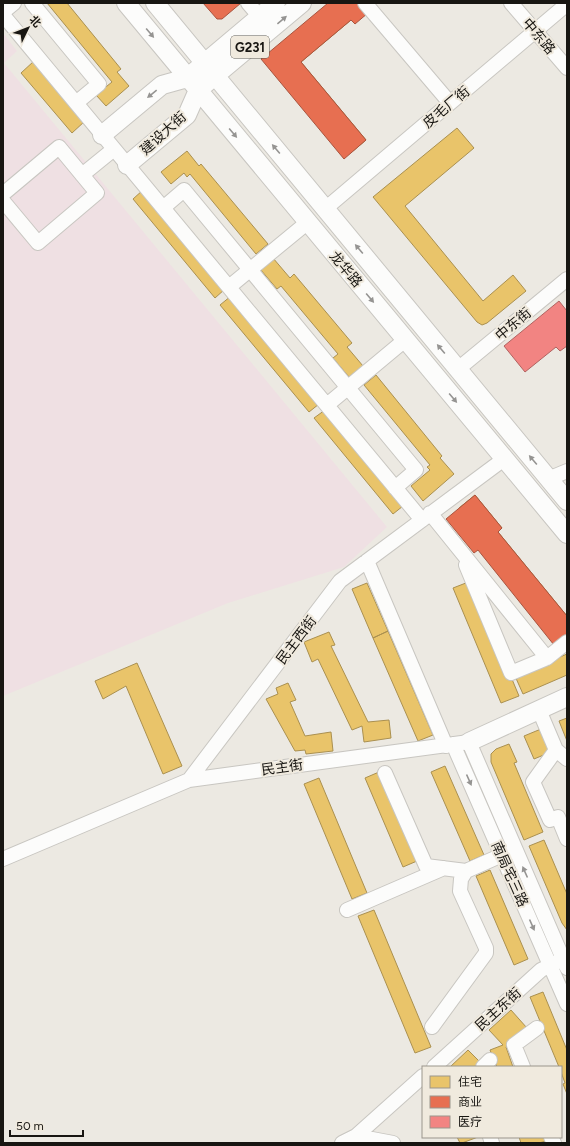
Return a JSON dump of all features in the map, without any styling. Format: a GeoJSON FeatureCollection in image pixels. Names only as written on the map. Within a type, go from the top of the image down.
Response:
{"type":"FeatureCollection","features":[{"type":"Feature","properties":{"kind":"main road","name":"龙华路"},"geometry":{"type":"LineString","coordinates":[[126,3],[567,534]]}},
{"type":"Feature","properties":{"kind":"main road","name":"龙华路"},"geometry":{"type":"LineString","coordinates":[[155,3],[567,501]]}},
{"type":"Feature","properties":{"kind":"main road","name":"建设大街"},"geometry":{"type":"LineString","coordinates":[[210,70],[260,17],[276,3]]}},
{"type":"Feature","properties":{"kind":"main road","name":"建设大街"},"geometry":{"type":"LineString","coordinates":[[102,135],[162,85],[193,84],[302,3]]}},
{"type":"Feature","properties":{"kind":"main road","name":"建设大街"},"geometry":{"type":"LineString","coordinates":[[127,165],[187,115],[193,84]]}},
{"type":"Feature","properties":{"kind":"main road","name":"民主街"},"geometry":{"type":"LineString","coordinates":[[456,744],[567,697]]}},
{"type":"Feature","properties":{"kind":"street"},"geometry":{"type":"LineString","coordinates":[[14,3],[3,13],[102,135],[396,488],[460,551],[547,658]]}},
{"type":"Feature","properties":{"kind":"street"},"geometry":{"type":"LineString","coordinates":[[32,3],[98,84],[76,103]]}},
{"type":"Feature","properties":{"kind":"street"},"geometry":{"type":"LineString","coordinates":[[248,3],[260,17]]}},
{"type":"Feature","properties":{"kind":"street"},"geometry":{"type":"LineString","coordinates":[[365,3],[450,104]]}},
{"type":"Feature","properties":{"kind":"street","name":"中东路"},"geometry":{"type":"LineString","coordinates":[[511,3],[567,68]]}},
{"type":"Feature","properties":{"kind":"street","name":"皮毛厂街"},"geometry":{"type":"LineString","coordinates":[[325,208],[567,4]]}},
{"type":"Feature","properties":{"kind":"street"},"geometry":{"type":"LineString","coordinates":[[3,194],[60,147],[97,193],[38,243],[3,201]]}},
{"type":"Feature","properties":{"kind":"street"},"geometry":{"type":"LineString","coordinates":[[82,175],[114,149]]}},
{"type":"Feature","properties":{"kind":"street"},"geometry":{"type":"LineString","coordinates":[[163,208],[184,190],[416,470],[396,488]]}},
{"type":"Feature","properties":{"kind":"street"},"geometry":{"type":"LineString","coordinates":[[229,287],[308,222]]}},
{"type":"Feature","properties":{"kind":"street","name":"中东街"},"geometry":{"type":"LineString","coordinates":[[458,369],[567,279]]}},
{"type":"Feature","properties":{"kind":"street"},"geometry":{"type":"LineString","coordinates":[[327,405],[405,340]]}},
{"type":"Feature","properties":{"kind":"street","name":"民主西街"},"geometry":{"type":"LineString","coordinates":[[189,780],[340,581],[504,459]]}},
{"type":"Feature","properties":{"kind":"street"},"geometry":{"type":"LineString","coordinates":[[548,479],[567,471]]}},
{"type":"Feature","properties":{"kind":"street"},"geometry":{"type":"LineString","coordinates":[[460,551],[511,673],[547,658],[567,642]]}},
{"type":"Feature","properties":{"kind":"street"},"geometry":{"type":"LineString","coordinates":[[367,561],[456,744]]}},
{"type":"Feature","properties":{"kind":"street"},"geometry":{"type":"LineString","coordinates":[[539,710],[556,750],[567,759]]}},
{"type":"Feature","properties":{"kind":"street","name":"民主街"},"geometry":{"type":"LineString","coordinates":[[3,859],[189,780],[456,744]]}},
{"type":"Feature","properties":{"kind":"street","name":"南局宅三路"},"geometry":{"type":"LineString","coordinates":[[456,744],[515,849],[566,962]]}},
{"type":"Feature","properties":{"kind":"street","name":"南局宅三路"},"geometry":{"type":"LineString","coordinates":[[456,744],[502,855],[567,1004]]}},
{"type":"Feature","properties":{"kind":"street"},"geometry":{"type":"LineString","coordinates":[[556,750],[534,782],[550,820],[558,817],[567,839]]}},
{"type":"Feature","properties":{"kind":"street"},"geometry":{"type":"LineString","coordinates":[[385,773],[426,866],[466,871],[515,849]]}},
{"type":"Feature","properties":{"kind":"street"},"geometry":{"type":"LineString","coordinates":[[347,910],[444,868]]}},
{"type":"Feature","properties":{"kind":"street"},"geometry":{"type":"LineString","coordinates":[[432,1027],[486,953],[486,948],[460,891],[461,879],[466,871]]}},
{"type":"Feature","properties":{"kind":"street","name":"民主东街"},"geometry":{"type":"LineString","coordinates":[[435,1066],[541,970],[550,965],[566,962]]}},
{"type":"Feature","properties":{"kind":"street"},"geometry":{"type":"LineString","coordinates":[[523,1066],[514,1045],[537,1028]]}},
{"type":"Feature","properties":{"kind":"street"},"geometry":{"type":"LineString","coordinates":[[358,1140],[422,1077]]}},
{"type":"Feature","properties":{"kind":"street"},"geometry":{"type":"LineString","coordinates":[[342,1143],[358,1140],[393,1143]]}},
{"type":"Feature","properties":{"kind":"shaded area"},"geometry":{"type":"Polygon","coordinates":[[[3,33],[17,51],[4,63],[387,527],[344,567],[228,603],[3,696],[3,33]]]}},
{"type":"Feature","properties":{"kind":"building: 住宅"},"geometry":{"type":"Polygon","coordinates":[[[47,3],[67,3],[121,69],[117,72],[129,86],[106,106],[96,95],[112,82],[47,3]]]}},
{"type":"Feature","properties":{"kind":"building: 住宅"},"geometry":{"type":"Polygon","coordinates":[[[339,5],[351,20],[301,62],[366,140],[353,151],[276,58],[339,5]]]}},
{"type":"Feature","properties":{"kind":"building: 住宅"},"geometry":{"type":"Polygon","coordinates":[[[34,61],[85,121],[72,133],[21,73],[34,61]]]}},
{"type":"Feature","properties":{"kind":"building: 住宅"},"geometry":{"type":"Polygon","coordinates":[[[457,128],[474,148],[405,206],[483,301],[513,275],[526,291],[487,323],[482,325],[477,322],[373,197],[457,128]]]}},
{"type":"Feature","properties":{"kind":"building: 住宅"},"geometry":{"type":"Polygon","coordinates":[[[187,151],[199,166],[201,164],[268,244],[256,254],[190,174],[187,177],[184,173],[171,184],[161,172],[187,151]]]}},
{"type":"Feature","properties":{"kind":"building: 住宅"},"geometry":{"type":"Polygon","coordinates":[[[143,190],[225,289],[215,298],[133,199],[143,190]]]}},
{"type":"Feature","properties":{"kind":"building: 住宅"},"geometry":{"type":"Polygon","coordinates":[[[273,258],[290,278],[294,274],[352,343],[347,347],[363,366],[349,377],[333,358],[338,354],[281,286],[277,289],[260,269],[273,258]]]}},
{"type":"Feature","properties":{"kind":"building: 住宅"},"geometry":{"type":"Polygon","coordinates":[[[231,296],[319,404],[309,412],[220,305],[231,296]]]}},
{"type":"Feature","properties":{"kind":"building: 住宅"},"geometry":{"type":"Polygon","coordinates":[[[376,375],[442,456],[440,458],[454,474],[423,501],[411,486],[430,470],[427,467],[430,465],[364,385],[376,375]]]}},
{"type":"Feature","properties":{"kind":"building: 住宅"},"geometry":{"type":"Polygon","coordinates":[[[325,410],[403,506],[393,514],[314,418],[325,410]]]}},
{"type":"Feature","properties":{"kind":"building: 住宅"},"geometry":{"type":"Polygon","coordinates":[[[475,495],[502,528],[498,532],[567,616],[567,638],[560,640],[483,545],[487,543],[459,508],[475,495]]]}},
{"type":"Feature","properties":{"kind":"building: 住宅"},"geometry":{"type":"Polygon","coordinates":[[[471,581],[519,696],[501,703],[453,588],[471,581]]]}},
{"type":"Feature","properties":{"kind":"building: 住宅"},"geometry":{"type":"Polygon","coordinates":[[[367,583],[388,631],[373,638],[352,589],[367,583]]]}},
{"type":"Feature","properties":{"kind":"building: 住宅"},"geometry":{"type":"Polygon","coordinates":[[[388,631],[433,735],[418,741],[373,638],[388,631]]]}},
{"type":"Feature","properties":{"kind":"building: 住宅"},"geometry":{"type":"Polygon","coordinates":[[[329,632],[335,645],[331,646],[368,722],[389,720],[391,738],[364,742],[362,726],[352,730],[318,659],[312,662],[304,642],[329,632]]]}},
{"type":"Feature","properties":{"kind":"building: 住宅"},"geometry":{"type":"Polygon","coordinates":[[[567,654],[567,675],[523,694],[515,676],[567,654]]]}},
{"type":"Feature","properties":{"kind":"building: 住宅"},"geometry":{"type":"Polygon","coordinates":[[[137,663],[182,766],[163,774],[126,686],[103,699],[95,681],[137,663]]]}},
{"type":"Feature","properties":{"kind":"building: 住宅"},"geometry":{"type":"Polygon","coordinates":[[[288,683],[296,700],[290,702],[305,736],[331,732],[333,751],[306,754],[305,750],[295,751],[266,699],[278,694],[276,688],[288,683]]]}},
{"type":"Feature","properties":{"kind":"building: 住宅"},"geometry":{"type":"Polygon","coordinates":[[[567,718],[567,741],[559,721],[567,718]]]}},
{"type":"Feature","properties":{"kind":"building: 住宅"},"geometry":{"type":"Polygon","coordinates":[[[541,729],[551,752],[534,759],[524,736],[541,729]]]}},
{"type":"Feature","properties":{"kind":"building: 住宅"},"geometry":{"type":"Polygon","coordinates":[[[509,744],[517,762],[514,763],[543,832],[524,840],[491,762],[491,754],[496,749],[509,744]]]}},
{"type":"Feature","properties":{"kind":"building: 住宅"},"geometry":{"type":"Polygon","coordinates":[[[445,766],[484,855],[470,861],[431,772],[445,766]]]}},
{"type":"Feature","properties":{"kind":"building: 住宅"},"geometry":{"type":"Polygon","coordinates":[[[379,772],[417,861],[403,867],[365,778],[379,772]]]}},
{"type":"Feature","properties":{"kind":"building: 住宅"},"geometry":{"type":"Polygon","coordinates":[[[319,778],[367,893],[352,899],[304,784],[319,778]]]}},
{"type":"Feature","properties":{"kind":"building: 住宅"},"geometry":{"type":"Polygon","coordinates":[[[544,840],[567,894],[567,930],[562,923],[529,846],[544,840]]]}},
{"type":"Feature","properties":{"kind":"building: 住宅"},"geometry":{"type":"Polygon","coordinates":[[[490,870],[528,959],[514,965],[476,876],[490,870]]]}},
{"type":"Feature","properties":{"kind":"building: 住宅"},"geometry":{"type":"Polygon","coordinates":[[[374,910],[431,1047],[415,1053],[358,916],[374,910]]]}},
{"type":"Feature","properties":{"kind":"building: 住宅"},"geometry":{"type":"Polygon","coordinates":[[[543,992],[567,1050],[567,1094],[563,1084],[565,1083],[562,1075],[562,1066],[559,1066],[530,997],[543,992]]]}},
{"type":"Feature","properties":{"kind":"building: 住宅"},"geometry":{"type":"Polygon","coordinates":[[[511,1010],[527,1028],[506,1047],[513,1066],[497,1066],[490,1050],[503,1045],[489,1030],[511,1010]]]}},
{"type":"Feature","properties":{"kind":"building: 住宅"},"geometry":{"type":"Polygon","coordinates":[[[468,1050],[480,1062],[476,1066],[451,1066],[468,1050]]]}},
{"type":"Feature","properties":{"kind":"building: 住宅"},"geometry":{"type":"Polygon","coordinates":[[[458,1138],[475,1138],[462,1143],[460,1143],[458,1138]]]}},
{"type":"Feature","properties":{"kind":"building: 住宅"},"geometry":{"type":"Polygon","coordinates":[[[519,1138],[544,1138],[546,1141],[539,1143],[521,1143],[519,1138]]]}},
{"type":"Feature","properties":{"kind":"building: 商业"},"geometry":{"type":"Polygon","coordinates":[[[203,3],[241,3],[222,19],[217,19],[203,3]]]}},
{"type":"Feature","properties":{"kind":"building: 商业"},"geometry":{"type":"Polygon","coordinates":[[[328,3],[360,3],[368,13],[355,24],[351,20],[301,62],[366,140],[344,159],[261,59],[328,3]]]}},
{"type":"Feature","properties":{"kind":"building: 商业"},"geometry":{"type":"Polygon","coordinates":[[[475,495],[502,528],[498,532],[567,616],[567,638],[554,645],[478,550],[474,553],[446,519],[475,495]]]}},
{"type":"Feature","properties":{"kind":"building: 医疗"},"geometry":{"type":"Polygon","coordinates":[[[559,301],[567,311],[567,346],[560,351],[556,347],[525,372],[504,346],[559,301]]]}}]}
